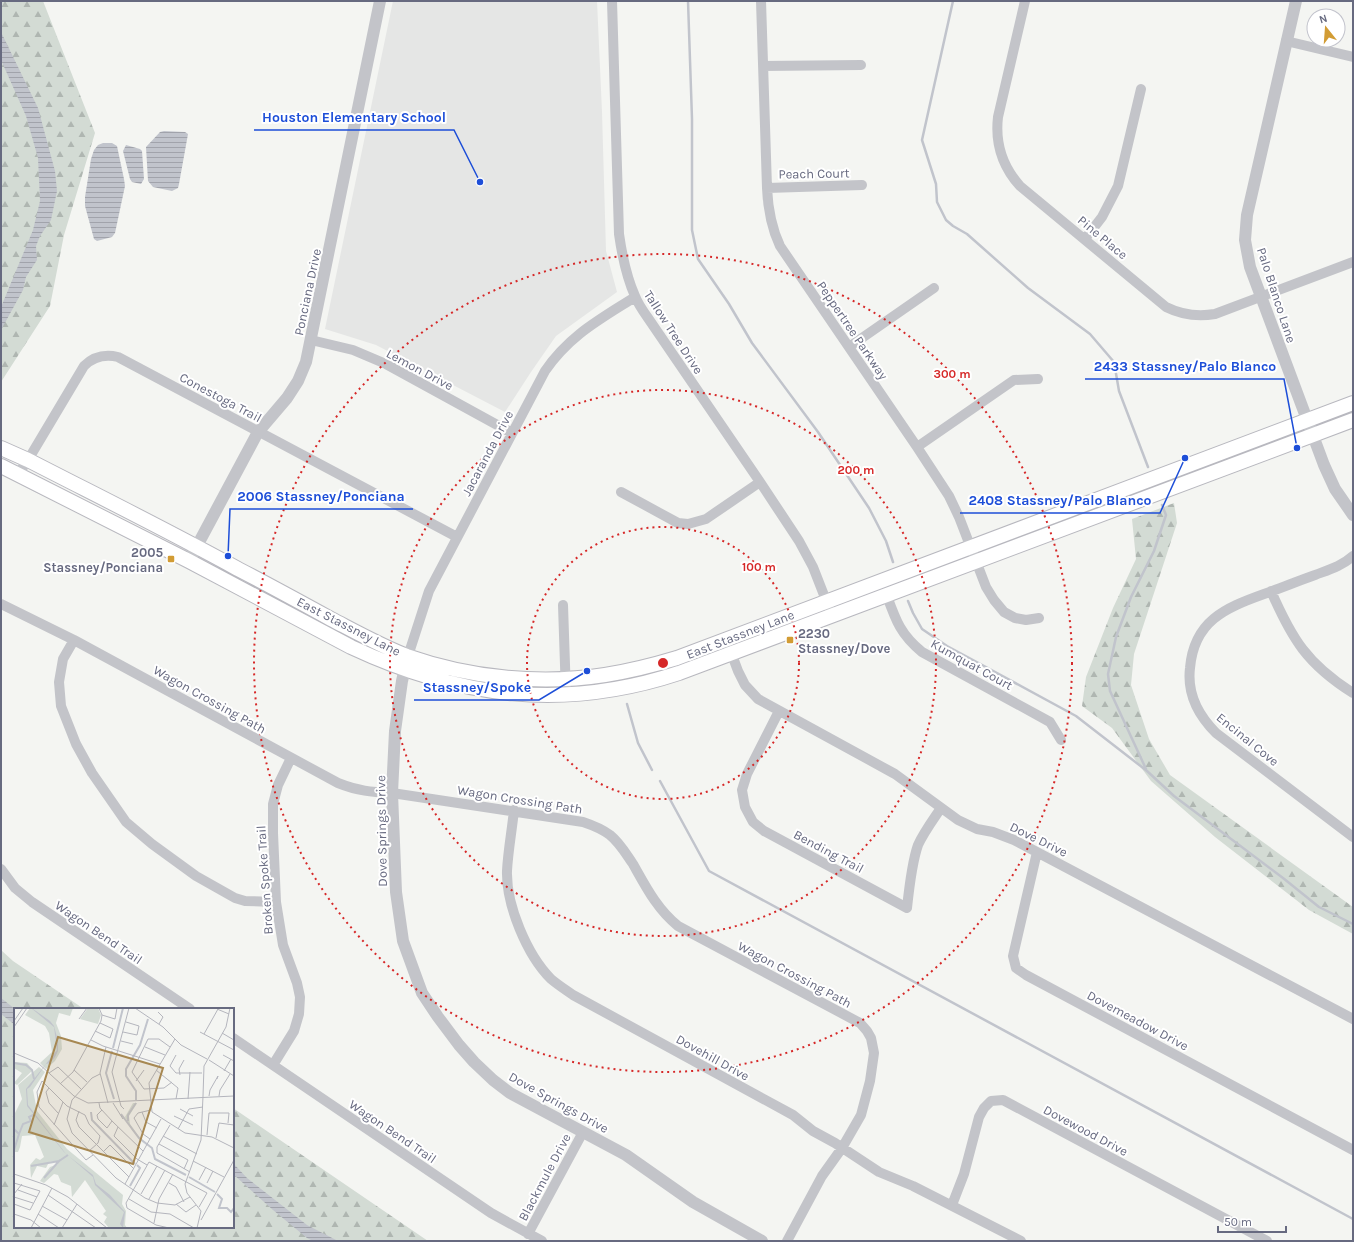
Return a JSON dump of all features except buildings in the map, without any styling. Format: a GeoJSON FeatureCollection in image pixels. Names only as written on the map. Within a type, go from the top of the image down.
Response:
{"type":"FeatureCollection","features":[{"type":"Feature","properties":{"kind":"main road","name":"East Stassney Lane"},"geometry":{"type":"LineString","coordinates":[[1,448],[28,460],[196,546],[358,633],[408,656],[456,669],[494,676],[536,679],[603,675],[647,667],[677,658],[1353,403]]}},
{"type":"Feature","properties":{"kind":"main road","name":"East Stassney Lane"},"geometry":{"type":"LineString","coordinates":[[1,466],[189,561],[378,660],[435,680],[468,688],[527,695],[566,694],[608,691],[635,686],[674,675],[1353,420]]}},
{"type":"Feature","properties":{"kind":"street","name":"Ponciana Drive"},"geometry":{"type":"LineString","coordinates":[[189,561],[258,432],[287,398],[306,362],[380,1]]}},
{"type":"Feature","properties":{"kind":"street","name":"Tallow Tree Drive"},"geometry":{"type":"LineString","coordinates":[[612,1],[619,234],[624,264],[635,298],[760,482],[806,554],[813,567],[832,616]]}},
{"type":"Feature","properties":{"kind":"street","name":"Peppertree Parkway"},"geometry":{"type":"LineString","coordinates":[[761,1],[767,188],[770,218],[780,246],[949,496],[959,516],[986,587],[994,600],[1004,612],[1015,618],[1026,620],[1039,618]]}},
{"type":"Feature","properties":{"kind":"street","name":"Pine Place"},"geometry":{"type":"LineString","coordinates":[[1025,1],[998,117],[998,145],[1006,167],[1020,186],[1166,307],[1178,312],[1196,315],[1215,314],[1353,262]]}},
{"type":"Feature","properties":{"kind":"street","name":"Palo Blanco Lane"},"geometry":{"type":"LineString","coordinates":[[1296,1],[1245,228],[1246,253],[1260,297],[1324,465],[1336,489],[1353,515]]}},
{"type":"Feature","properties":{"kind":"street"},"geometry":{"type":"LineString","coordinates":[[1286,41],[1353,57]]}},
{"type":"Feature","properties":{"kind":"street"},"geometry":{"type":"LineString","coordinates":[[763,66],[861,65]]}},
{"type":"Feature","properties":{"kind":"street"},"geometry":{"type":"LineString","coordinates":[[1085,239],[1102,217],[1118,186],[1141,89]]}},
{"type":"Feature","properties":{"kind":"street","name":"Peach Court"},"geometry":{"type":"LineString","coordinates":[[767,188],[862,185]]}},
{"type":"Feature","properties":{"kind":"street"},"geometry":{"type":"LineString","coordinates":[[849,346],[934,288]]}},
{"type":"Feature","properties":{"kind":"street","name":"Jacaranda Drive"},"geometry":{"type":"LineString","coordinates":[[408,656],[429,591],[545,371],[555,356],[578,334],[635,298]]}},
{"type":"Feature","properties":{"kind":"street","name":"Lemon Drive"},"geometry":{"type":"LineString","coordinates":[[311,340],[353,350],[375,359],[512,433]]}},
{"type":"Feature","properties":{"kind":"street","name":"Conestoga Trail"},"geometry":{"type":"LineString","coordinates":[[18,474],[28,460],[84,366],[92,359],[104,355],[118,357],[457,537]]}},
{"type":"Feature","properties":{"kind":"street"},"geometry":{"type":"LineString","coordinates":[[917,447],[1014,380],[1038,379]]}},
{"type":"Feature","properties":{"kind":"street"},"geometry":{"type":"LineString","coordinates":[[621,492],[678,523],[688,524],[706,519],[760,482]]}},
{"type":"Feature","properties":{"kind":"street","name":"Encinal Cove"},"geometry":{"type":"LineString","coordinates":[[1353,556],[1334,568],[1230,607],[1217,616],[1203,632],[1196,643],[1190,662],[1190,684],[1194,701],[1203,718],[1216,733],[1353,837]]}},
{"type":"Feature","properties":{"kind":"street"},"geometry":{"type":"LineString","coordinates":[[1271,591],[1285,622],[1301,648],[1322,671],[1353,693]]}},
{"type":"Feature","properties":{"kind":"street","name":"Kumquat Court"},"geometry":{"type":"LineString","coordinates":[[892,594],[899,626],[913,645],[922,652],[1050,722],[1061,740]]}},
{"type":"Feature","properties":{"kind":"street","name":"Wagon Crossing Path"},"geometry":{"type":"LineString","coordinates":[[1,604],[74,640],[338,783],[367,792],[392,793],[514,810],[583,822],[600,829],[611,835],[623,848],[658,908],[678,926],[860,1023],[872,1038],[874,1053],[870,1081],[861,1115],[842,1148],[822,1176],[787,1241]]}},
{"type":"Feature","properties":{"kind":"street"},"geometry":{"type":"LineString","coordinates":[[563,605],[566,694]]}},
{"type":"Feature","properties":{"kind":"street"},"geometry":{"type":"LineString","coordinates":[[74,640],[63,660],[59,682],[61,706],[76,744],[92,773],[126,822],[152,844],[196,876],[235,898],[245,901],[276,902]]}},
{"type":"Feature","properties":{"kind":"street","name":"Dove Drive"},"geometry":{"type":"LineString","coordinates":[[726,640],[745,685],[758,699],[832,738],[895,774],[958,820],[977,830],[993,832],[1014,840],[1353,1019]]}},
{"type":"Feature","properties":{"kind":"street","name":"Dove Springs Drive"},"geometry":{"type":"LineString","coordinates":[[408,656],[396,731],[392,793],[396,892],[403,942],[422,993],[459,1045],[493,1080],[510,1093],[626,1155],[693,1202],[762,1241]]}},
{"type":"Feature","properties":{"kind":"street","name":"Bending Trail"},"geometry":{"type":"LineString","coordinates":[[780,711],[747,774],[742,790],[746,807],[753,822],[764,831],[907,908],[918,846],[927,828],[941,808]]}},
{"type":"Feature","properties":{"kind":"street","name":"Broken Spoke Trail"},"geometry":{"type":"LineString","coordinates":[[273,1065],[294,1031],[299,1014],[300,997],[297,983],[283,945],[276,902],[273,833],[273,804],[278,785],[291,758]]}},
{"type":"Feature","properties":{"kind":"street","name":"Dovehill Drive"},"geometry":{"type":"LineString","coordinates":[[514,810],[507,872],[510,899],[517,923],[526,944],[539,965],[552,979],[573,995],[793,1115],[813,1131],[879,1172],[913,1186],[1021,1241]]}},
{"type":"Feature","properties":{"kind":"street","name":"Dovemeadow Drive"},"geometry":{"type":"LineString","coordinates":[[1037,852],[1013,956],[1016,968],[1026,975],[1353,1150]]}},
{"type":"Feature","properties":{"kind":"street","name":"Wagon Bend Trail"},"geometry":{"type":"LineString","coordinates":[[1,869],[15,888],[32,902],[189,1008]]}},
{"type":"Feature","properties":{"kind":"street","name":"Wagon Bend Trail"},"geometry":{"type":"LineString","coordinates":[[234,1039],[491,1213],[542,1241]]}},
{"type":"Feature","properties":{"kind":"street","name":"Dovewood Drive"},"geometry":{"type":"LineString","coordinates":[[952,1206],[964,1174],[980,1117],[984,1108],[992,1101],[1003,1100],[1266,1241]]}},
{"type":"Feature","properties":{"kind":"street","name":"Blackmule Drive"},"geometry":{"type":"LineString","coordinates":[[528,1234],[582,1132]]}},
{"type":"Feature","properties":{"kind":"shaded area"},"geometry":{"type":"Polygon","coordinates":[[[393,1],[597,1],[606,251],[617,292],[556,336],[505,412],[376,345],[325,329],[393,1]]]}},
{"type":"Feature","properties":{"kind":"shaded area"},"geometry":{"type":"Polygon","coordinates":[[[1,32],[38,108],[55,171],[57,191],[51,220],[40,236],[36,246],[37,260],[26,277],[23,290],[1,330],[1,307],[33,230],[40,201],[38,158],[26,116],[1,60],[1,32]]]}},
{"type":"Feature","properties":{"kind":"shaded area"},"geometry":{"type":"Polygon","coordinates":[[[160,132],[185,132],[188,134],[178,188],[172,191],[153,187],[148,181],[146,147],[160,132]]]}},
{"type":"Feature","properties":{"kind":"shaded area"},"geometry":{"type":"Polygon","coordinates":[[[103,143],[112,143],[117,146],[125,186],[115,233],[112,237],[97,241],[94,239],[85,206],[85,197],[91,159],[94,150],[98,145],[103,143]]]}},
{"type":"Feature","properties":{"kind":"shaded area"},"geometry":{"type":"Polygon","coordinates":[[[126,145],[142,151],[144,179],[141,184],[132,182],[130,179],[123,151],[126,145]]]}},
{"type":"Feature","properties":{"kind":"shaded area"},"geometry":{"type":"Polygon","coordinates":[[[1,998],[14,1008],[14,1024],[1,1014],[1,998]]]}},
{"type":"Feature","properties":{"kind":"shaded area"},"geometry":{"type":"Polygon","coordinates":[[[234,1164],[247,1178],[307,1225],[338,1241],[313,1241],[307,1238],[234,1175],[234,1164]]]}},
{"type":"Feature","properties":{"kind":"green space"},"geometry":{"type":"Polygon","coordinates":[[[1,1],[43,1],[95,133],[64,235],[50,306],[1,382],[1,1]]]}},
{"type":"Feature","properties":{"kind":"green space"},"geometry":{"type":"Polygon","coordinates":[[[1174,503],[1177,523],[1134,654],[1131,685],[1149,739],[1170,775],[1353,907],[1353,934],[1309,910],[1215,837],[1151,781],[1112,728],[1082,706],[1086,677],[1113,608],[1136,559],[1132,519],[1174,503]]]}},
{"type":"Feature","properties":{"kind":"green space"},"geometry":{"type":"Polygon","coordinates":[[[1,950],[13,961],[83,1008],[14,1008],[14,1228],[234,1228],[234,1109],[428,1241],[1,1241],[1,950]]]}},
{"type":"Feature","properties":{"kind":"waterway"},"geometry":{"type":"LineString","coordinates":[[688,1],[692,119],[692,230],[698,259],[729,304],[752,343],[818,432],[869,508],[886,541],[893,562]]}},
{"type":"Feature","properties":{"kind":"waterway"},"geometry":{"type":"LineString","coordinates":[[953,1],[922,140],[936,184],[937,202],[946,220],[967,234],[1028,288],[1090,334],[1114,362],[1119,391],[1148,467]]}},
{"type":"Feature","properties":{"kind":"waterway"},"geometry":{"type":"LineString","coordinates":[[1146,769],[1110,691],[1108,674],[1116,637],[1131,597],[1154,551],[1166,515],[1162,505]]}},
{"type":"Feature","properties":{"kind":"waterway"},"geometry":{"type":"LineString","coordinates":[[908,601],[922,629],[947,646],[1076,716],[1147,771],[1174,796],[1319,907],[1353,924]]}},
{"type":"Feature","properties":{"kind":"waterway"},"geometry":{"type":"LineString","coordinates":[[627,704],[638,743],[652,770]]}},
{"type":"Feature","properties":{"kind":"waterway"},"geometry":{"type":"LineString","coordinates":[[660,781],[709,871],[1353,1219]]}},
{"type":"Feature","properties":{"kind":"place","name":"Houston Elementary School"},"geometry":{"type":"Point","coordinates":[480,182]}},
{"type":"Feature","properties":{"kind":"place","name":"2433 Stassney/Palo Blanco"},"geometry":{"type":"Point","coordinates":[1297,448]}},
{"type":"Feature","properties":{"kind":"place","name":"2408 Stassney/Palo Blanco"},"geometry":{"type":"Point","coordinates":[1185,458]}},
{"type":"Feature","properties":{"kind":"place","name":"2006 Stassney/Ponciana"},"geometry":{"type":"Point","coordinates":[228,556]}},
{"type":"Feature","properties":{"kind":"place","name":"2005 Stassney/Ponciana"},"geometry":{"type":"Point","coordinates":[171,559]}},
{"type":"Feature","properties":{"kind":"place","name":"2230 Stassney/Dove"},"geometry":{"type":"Point","coordinates":[790,640]}},
{"type":"Feature","properties":{"kind":"place","name":"Stassney/Spoke"},"geometry":{"type":"Point","coordinates":[587,671]}}]}
